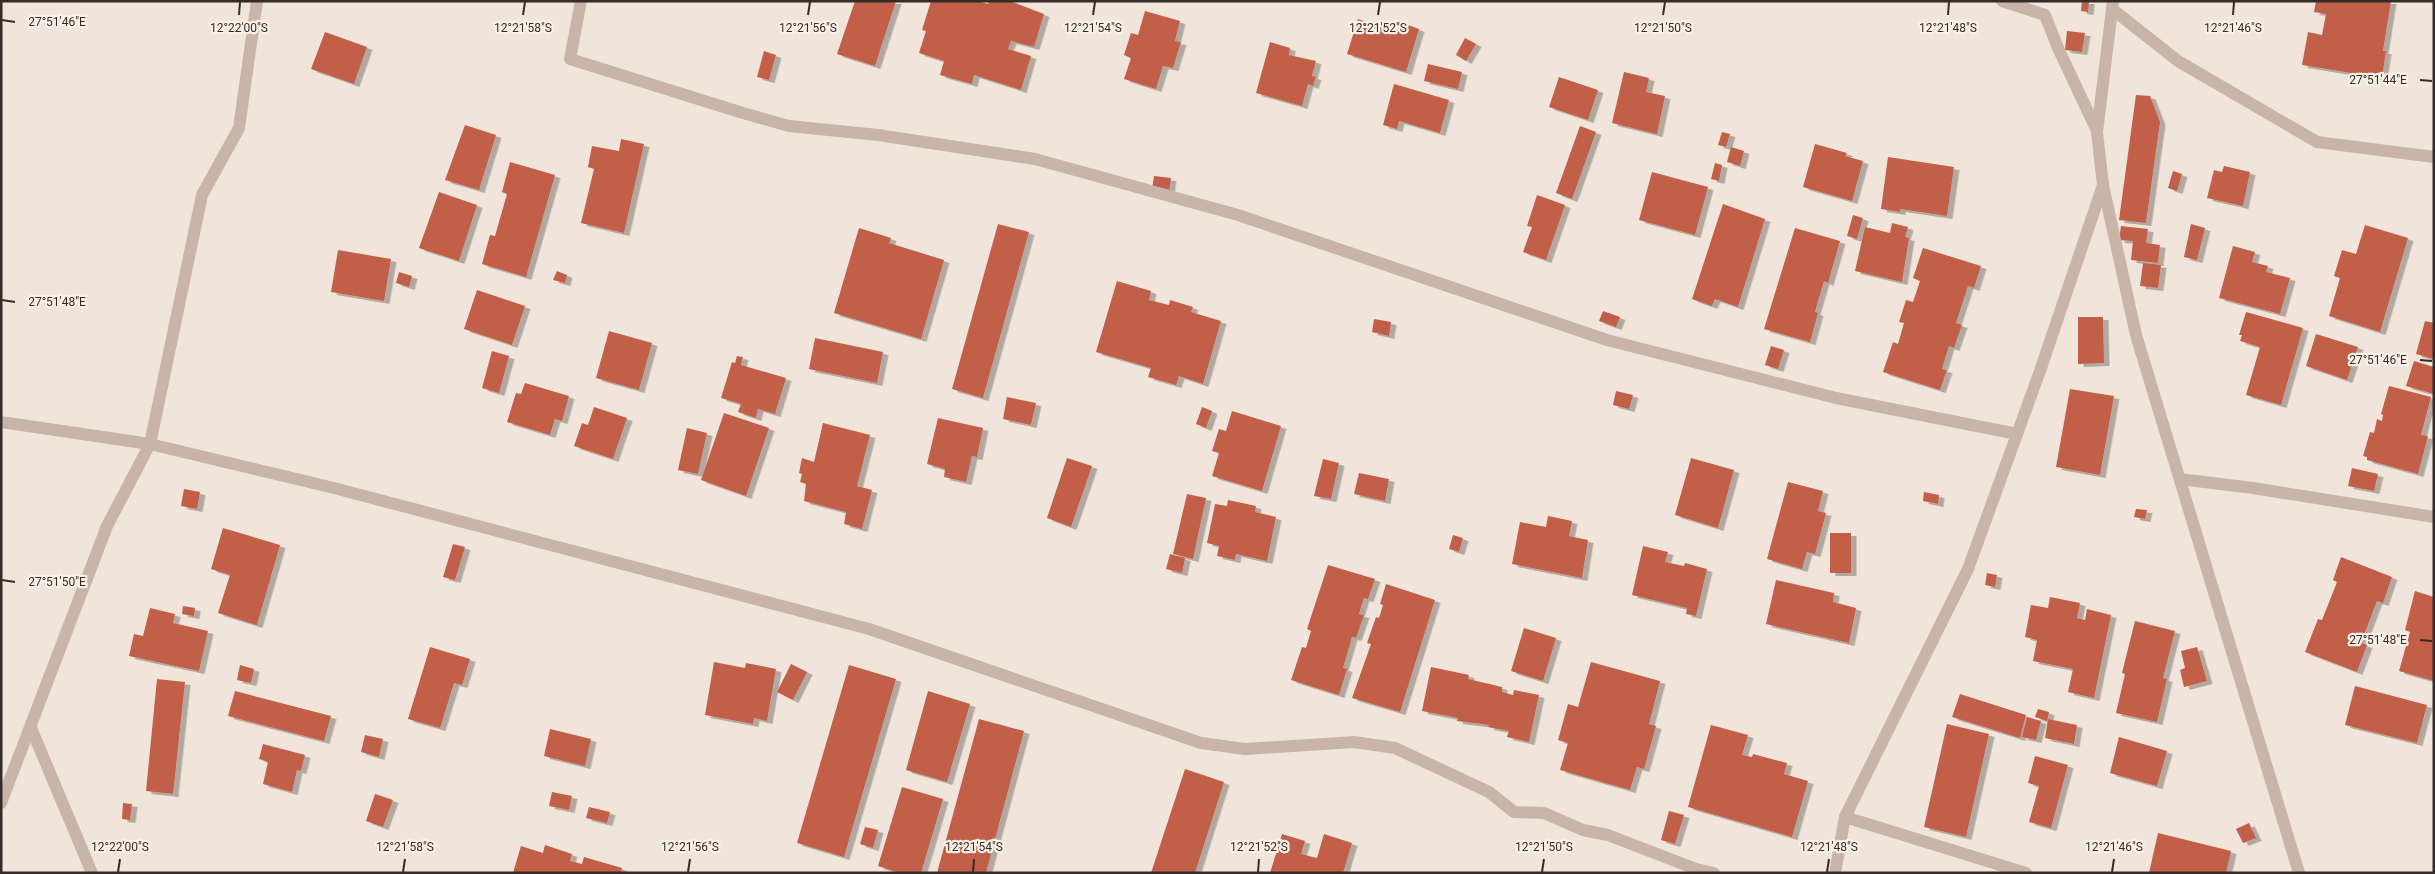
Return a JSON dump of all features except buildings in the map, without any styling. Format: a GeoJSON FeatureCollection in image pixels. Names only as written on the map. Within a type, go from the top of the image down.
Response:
{"type":"FeatureCollection","features":[{"type":"Feature","properties":{"kind":"street"},"geometry":{"type":"LineString","coordinates":[[1,803],[107,526],[150,444],[202,195],[239,128],[257,1]]}},
{"type":"Feature","properties":{"kind":"street"},"geometry":{"type":"LineString","coordinates":[[581,1],[570,59],[743,113],[789,126],[878,135],[1035,158],[1238,215],[1607,340],[1836,398],[2017,434]]}},
{"type":"Feature","properties":{"kind":"street"},"geometry":{"type":"LineString","coordinates":[[2002,1],[2045,15],[2058,48],[2097,132]]}},
{"type":"Feature","properties":{"kind":"street"},"geometry":{"type":"LineString","coordinates":[[2113,5],[2097,132],[2102,184],[2136,335],[2298,873]]}},
{"type":"Feature","properties":{"kind":"street"},"geometry":{"type":"LineString","coordinates":[[2113,5],[2178,61],[2317,142],[2434,157]]}},
{"type":"Feature","properties":{"kind":"street"},"geometry":{"type":"LineString","coordinates":[[1835,873],[1846,817],[1968,569],[2017,434],[2102,184]]}},
{"type":"Feature","properties":{"kind":"street"},"geometry":{"type":"LineString","coordinates":[[1,422],[150,444],[334,488],[869,629],[1200,743],[1245,749],[1354,742],[1395,748],[1488,792],[1514,812],[1544,813],[1583,830],[1608,835],[1696,869],[1714,873]]}},
{"type":"Feature","properties":{"kind":"street"},"geometry":{"type":"LineString","coordinates":[[2180,479],[2253,488],[2434,517]]}},
{"type":"Feature","properties":{"kind":"street"},"geometry":{"type":"LineString","coordinates":[[31,728],[92,873]]}},
{"type":"Feature","properties":{"kind":"street"},"geometry":{"type":"LineString","coordinates":[[1,766],[15,767]]}},
{"type":"Feature","properties":{"kind":"street"},"geometry":{"type":"LineString","coordinates":[[1846,817],[2026,873]]}}]}
